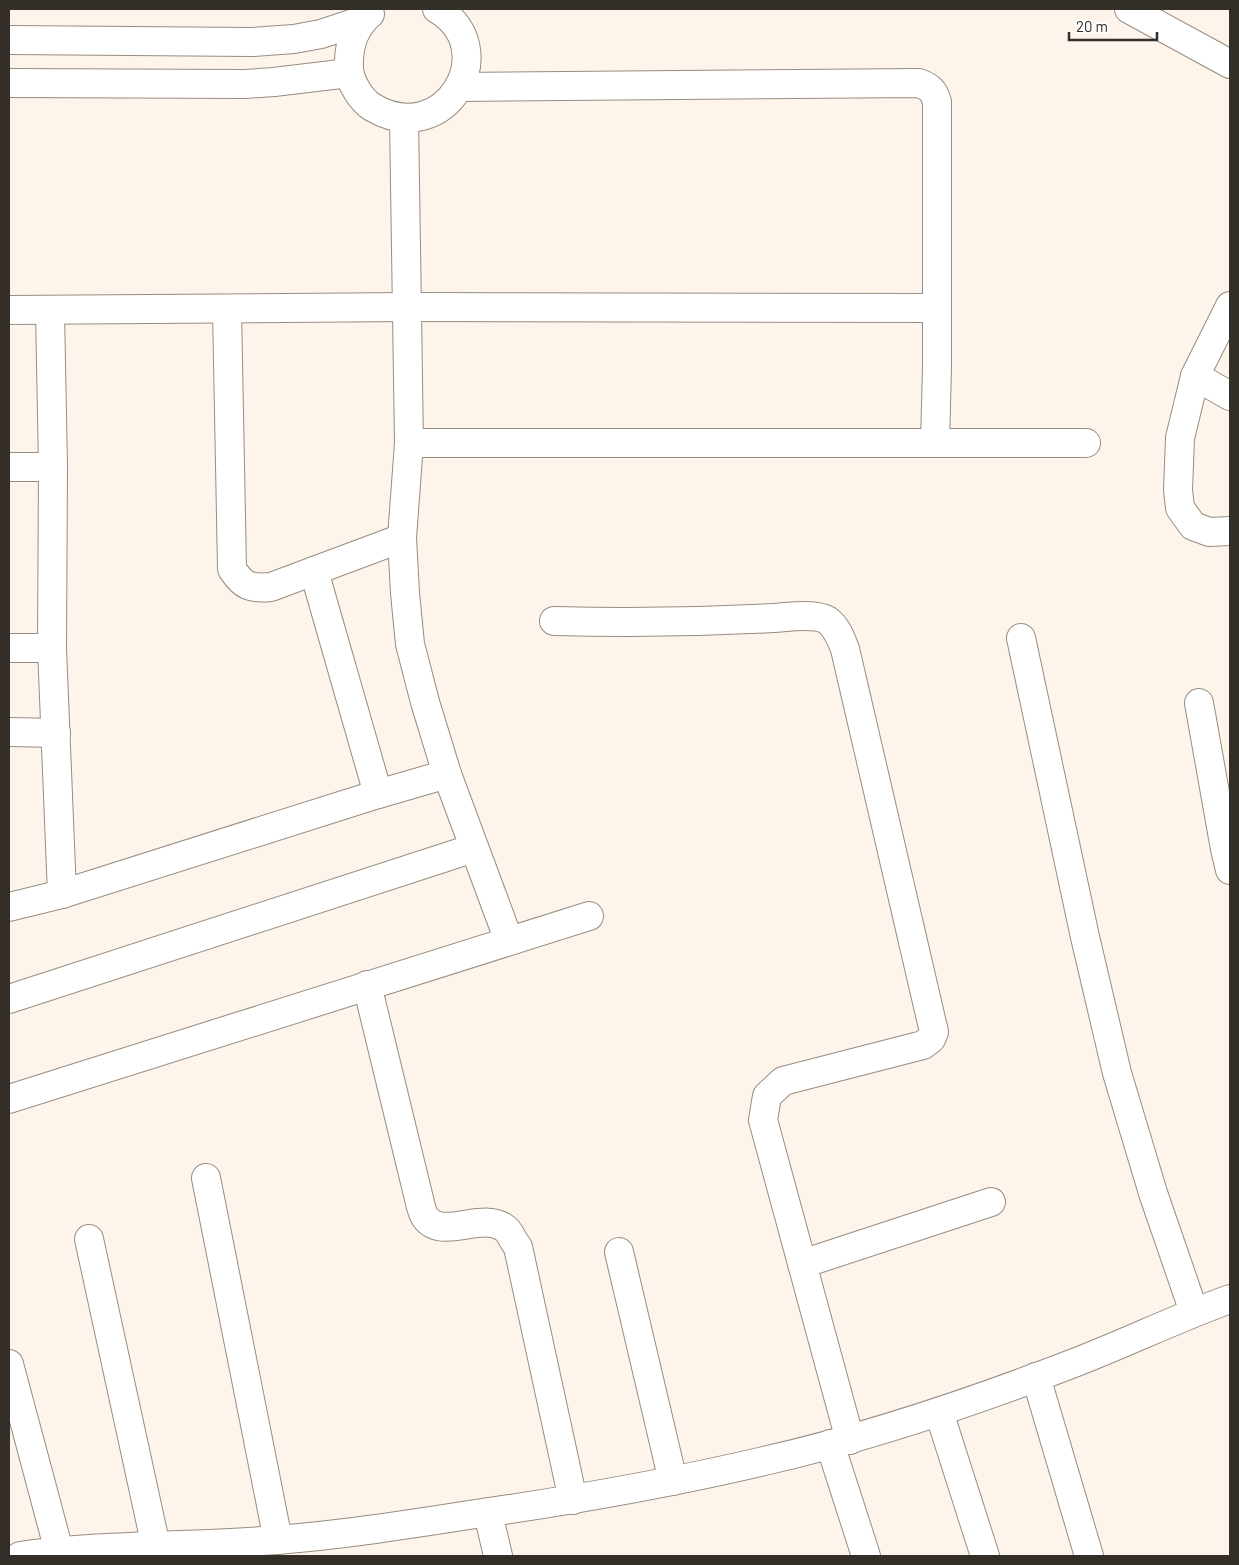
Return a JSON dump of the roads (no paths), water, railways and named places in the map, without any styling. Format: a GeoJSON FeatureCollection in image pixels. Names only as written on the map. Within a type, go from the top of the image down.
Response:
{"type":"FeatureCollection","features":[{"type":"Feature","properties":{"kind":"street"},"geometry":{"type":"LineString","coordinates":[[1129,9],[1230,64]]}},
{"type":"Feature","properties":{"kind":"street"},"geometry":{"type":"LineString","coordinates":[[9,40],[252,42],[294,40],[321,34],[368,13]]}},
{"type":"Feature","properties":{"kind":"street"},"geometry":{"type":"LineString","coordinates":[[368,13],[353,36],[348,54],[349,73],[357,90],[369,104],[385,114],[404,118],[422,116],[439,109],[453,96],[463,80],[466,61],[464,43],[453,15]]}},
{"type":"Feature","properties":{"kind":"street"},"geometry":{"type":"LineString","coordinates":[[9,83],[245,84],[349,73]]}},
{"type":"Feature","properties":{"kind":"street"},"geometry":{"type":"LineString","coordinates":[[459,87],[920,83],[928,86],[934,93],[937,102],[935,443]]}},
{"type":"Feature","properties":{"kind":"street"},"geometry":{"type":"LineString","coordinates":[[404,118],[409,443],[402,538],[410,644],[447,774],[509,941]]}},
{"type":"Feature","properties":{"kind":"street"},"geometry":{"type":"LineString","coordinates":[[1230,306],[1195,376],[1180,438],[1178,490],[1180,508],[1193,526],[1209,532],[1230,531]]}},
{"type":"Feature","properties":{"kind":"street"},"geometry":{"type":"LineString","coordinates":[[9,310],[408,307],[937,308]]}},
{"type":"Feature","properties":{"kind":"street"},"geometry":{"type":"LineString","coordinates":[[227,309],[232,569],[240,581],[254,588],[271,587],[402,538]]}},
{"type":"Feature","properties":{"kind":"street"},"geometry":{"type":"LineString","coordinates":[[50,311],[54,467],[52,648],[62,894]]}},
{"type":"Feature","properties":{"kind":"street"},"geometry":{"type":"LineString","coordinates":[[1195,376],[1230,396]]}},
{"type":"Feature","properties":{"kind":"street"},"geometry":{"type":"LineString","coordinates":[[409,443],[1086,444]]}},
{"type":"Feature","properties":{"kind":"street"},"geometry":{"type":"LineString","coordinates":[[9,467],[54,467]]}},
{"type":"Feature","properties":{"kind":"street"},"geometry":{"type":"LineString","coordinates":[[314,571],[378,794]]}},
{"type":"Feature","properties":{"kind":"street"},"geometry":{"type":"LineString","coordinates":[[554,622],[726,621],[808,616],[827,620],[838,632],[847,659],[934,1032],[931,1039],[922,1045],[784,1081],[767,1096],[763,1120],[802,1264],[866,1556]]}},
{"type":"Feature","properties":{"kind":"street"},"geometry":{"type":"LineString","coordinates":[[1020,638],[1085,937],[1117,1073],[1153,1193],[1194,1312]]}},
{"type":"Feature","properties":{"kind":"street"},"geometry":{"type":"LineString","coordinates":[[9,648],[52,648]]}},
{"type":"Feature","properties":{"kind":"street"},"geometry":{"type":"LineString","coordinates":[[1199,702],[1230,870]]}},
{"type":"Feature","properties":{"kind":"street"},"geometry":{"type":"LineString","coordinates":[[9,732],[56,733]]}},
{"type":"Feature","properties":{"kind":"street"},"geometry":{"type":"LineString","coordinates":[[9,907],[62,894],[447,774]]}},
{"type":"Feature","properties":{"kind":"street"},"geometry":{"type":"LineString","coordinates":[[9,999],[474,848]]}},
{"type":"Feature","properties":{"kind":"street"},"geometry":{"type":"LineString","coordinates":[[9,1099],[589,916]]}},
{"type":"Feature","properties":{"kind":"street"},"geometry":{"type":"LineString","coordinates":[[368,985],[421,1206],[426,1218],[434,1225],[444,1228],[480,1223],[495,1224],[507,1230],[518,1247],[572,1500]]}},
{"type":"Feature","properties":{"kind":"street"},"geometry":{"type":"LineString","coordinates":[[206,1178],[278,1540]]}},
{"type":"Feature","properties":{"kind":"street"},"geometry":{"type":"LineString","coordinates":[[802,1264],[991,1202]]}},
{"type":"Feature","properties":{"kind":"street"},"geometry":{"type":"LineString","coordinates":[[89,1239],[157,1551]]}},
{"type":"Feature","properties":{"kind":"street"},"geometry":{"type":"LineString","coordinates":[[618,1252],[674,1481]]}},
{"type":"Feature","properties":{"kind":"street"},"geometry":{"type":"LineString","coordinates":[[20,1556],[58,1551],[157,1551],[278,1540],[488,1513],[674,1481],[766,1461],[840,1442],[939,1412],[1076,1362],[1194,1312],[1230,1300]]}},
{"type":"Feature","properties":{"kind":"street"},"geometry":{"type":"LineString","coordinates":[[9,1364],[58,1551]]}},
{"type":"Feature","properties":{"kind":"street"},"geometry":{"type":"LineString","coordinates":[[1036,1377],[1089,1556]]}},
{"type":"Feature","properties":{"kind":"street"},"geometry":{"type":"LineString","coordinates":[[939,1412],[985,1556]]}},
{"type":"Feature","properties":{"kind":"street"},"geometry":{"type":"LineString","coordinates":[[488,1513],[498,1556]]}}]}
